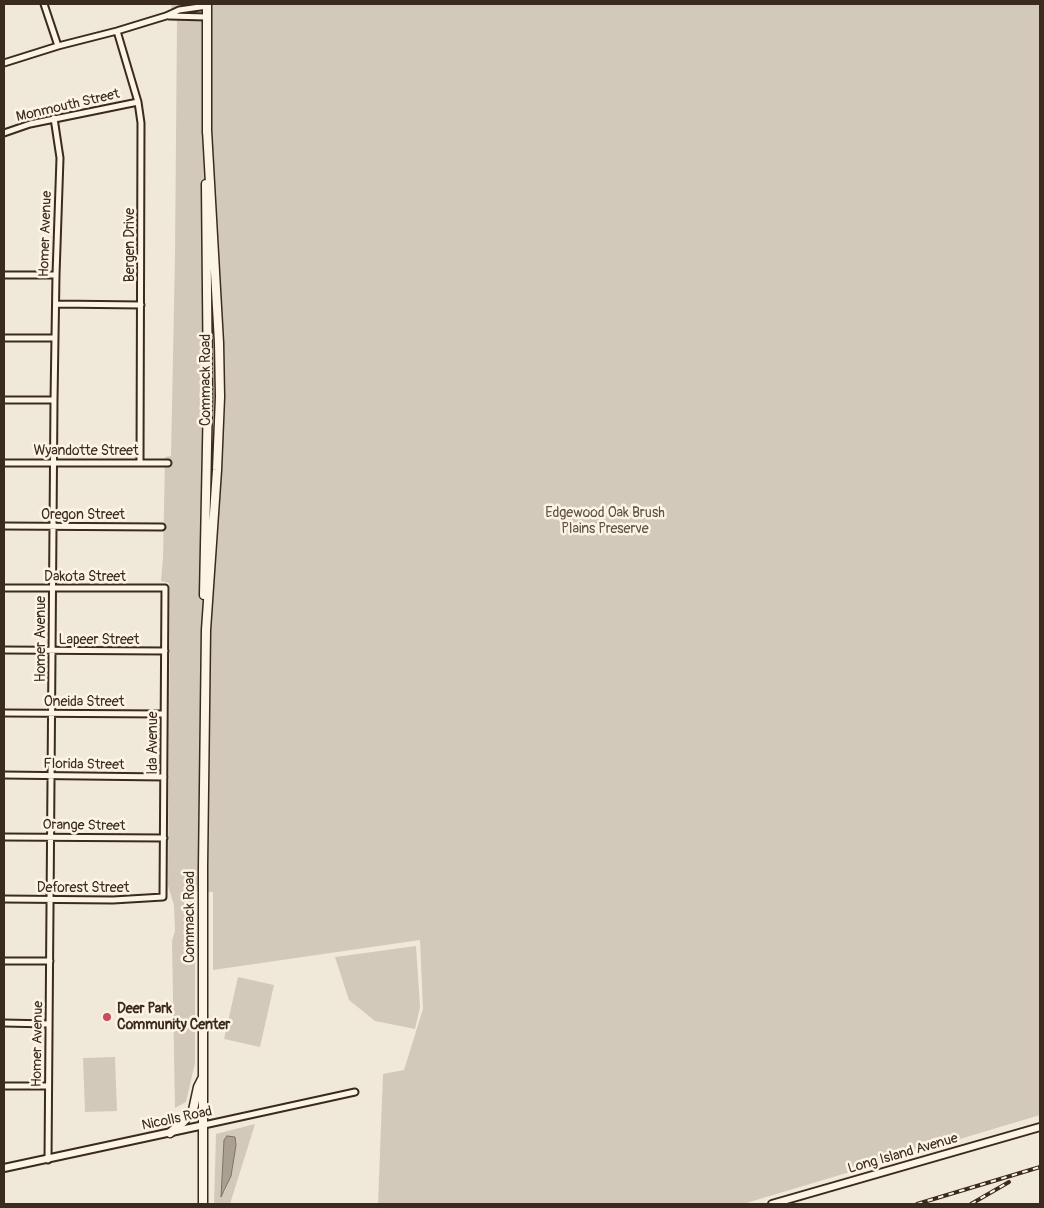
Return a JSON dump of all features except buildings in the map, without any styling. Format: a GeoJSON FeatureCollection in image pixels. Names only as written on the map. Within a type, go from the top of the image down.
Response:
{"type":"FeatureCollection","features":[{"type":"Feature","properties":{"kind":"main road","name":"Commack Road"},"geometry":{"type":"LineString","coordinates":[[206,630],[204,592],[208,397],[205,224],[207,5]]}},
{"type":"Feature","properties":{"kind":"main road","name":"Commack Road"},"geometry":{"type":"LineString","coordinates":[[203,1204],[203,868],[206,630],[220,397],[219,343],[207,130]]}},
{"type":"Feature","properties":{"kind":"main road"},"geometry":{"type":"LineString","coordinates":[[170,1133],[193,1110],[198,1088],[203,1077]]}},
{"type":"Feature","properties":{"kind":"street"},"geometry":{"type":"LineString","coordinates":[[44,4],[58,46]]}},
{"type":"Feature","properties":{"kind":"street"},"geometry":{"type":"LineString","coordinates":[[4,63],[58,46],[117,31],[166,16],[179,10],[207,5]]}},
{"type":"Feature","properties":{"kind":"street"},"geometry":{"type":"LineString","coordinates":[[166,16],[207,17]]}},
{"type":"Feature","properties":{"kind":"street","name":"Bergen Drive"},"geometry":{"type":"LineString","coordinates":[[117,31],[138,102],[141,122],[140,463]]}},
{"type":"Feature","properties":{"kind":"street","name":"Monmouth Street"},"geometry":{"type":"LineString","coordinates":[[4,132],[54,118],[138,102]]}},
{"type":"Feature","properties":{"kind":"street","name":"Homer Avenue"},"geometry":{"type":"LineString","coordinates":[[48,1160],[54,400],[60,158],[54,118]]}},
{"type":"Feature","properties":{"kind":"street"},"geometry":{"type":"LineString","coordinates":[[4,275],[56,275]]}},
{"type":"Feature","properties":{"kind":"street"},"geometry":{"type":"LineString","coordinates":[[56,304],[141,305]]}},
{"type":"Feature","properties":{"kind":"street"},"geometry":{"type":"LineString","coordinates":[[4,338],[55,338]]}},
{"type":"Feature","properties":{"kind":"street"},"geometry":{"type":"LineString","coordinates":[[4,400],[54,400]]}},
{"type":"Feature","properties":{"kind":"street","name":"Wyandotte Street"},"geometry":{"type":"LineString","coordinates":[[4,462],[168,463]]}},
{"type":"Feature","properties":{"kind":"street","name":"Oregon Street"},"geometry":{"type":"LineString","coordinates":[[4,526],[162,527]]}},
{"type":"Feature","properties":{"kind":"street","name":"Dakota Street"},"geometry":{"type":"LineString","coordinates":[[4,588],[166,588]]}},
{"type":"Feature","properties":{"kind":"street","name":"Ida Avenue"},"geometry":{"type":"LineString","coordinates":[[162,897],[166,588]]}},
{"type":"Feature","properties":{"kind":"street","name":"Lapeer Street"},"geometry":{"type":"LineString","coordinates":[[4,650],[165,651]]}},
{"type":"Feature","properties":{"kind":"street","name":"Oneida Street"},"geometry":{"type":"LineString","coordinates":[[4,713],[164,714]]}},
{"type":"Feature","properties":{"kind":"street","name":"Florida Street"},"geometry":{"type":"LineString","coordinates":[[4,775],[164,777]]}},
{"type":"Feature","properties":{"kind":"street","name":"Orange Street"},"geometry":{"type":"LineString","coordinates":[[4,837],[164,838]]}},
{"type":"Feature","properties":{"kind":"street","name":"Deforest Street"},"geometry":{"type":"LineString","coordinates":[[4,899],[112,900],[162,897]]}},
{"type":"Feature","properties":{"kind":"street"},"geometry":{"type":"LineString","coordinates":[[4,961],[50,961]]}},
{"type":"Feature","properties":{"kind":"street"},"geometry":{"type":"LineString","coordinates":[[4,1023],[49,1024]]}},
{"type":"Feature","properties":{"kind":"street"},"geometry":{"type":"LineString","coordinates":[[4,1086],[48,1086]]}},
{"type":"Feature","properties":{"kind":"street","name":"Nicolls Road"},"geometry":{"type":"LineString","coordinates":[[4,1168],[355,1092]]}},
{"type":"Feature","properties":{"kind":"street","name":"Long Island Avenue"},"geometry":{"type":"LineString","coordinates":[[772,1204],[1040,1127]]}},
{"type":"Feature","properties":{"kind":"green space","name":"Edgewood Oak Brush Plains Preserve"},"geometry":{"type":"Polygon","coordinates":[[[172,4],[1040,4],[1040,1115],[743,1204],[378,1204],[383,1074],[404,1070],[423,1009],[420,940],[213,970],[213,892],[195,891],[195,1063],[186,1102],[175,1108],[172,941],[175,931],[174,905],[168,886],[170,590],[169,583],[161,581],[165,457],[171,456],[175,255],[177,21],[171,9],[172,4]]]}},
{"type":"Feature","properties":{"kind":"green space"},"geometry":{"type":"Polygon","coordinates":[[[416,946],[420,1007],[415,1029],[375,1021],[349,1000],[335,957],[416,946]]]}},
{"type":"Feature","properties":{"kind":"green space"},"geometry":{"type":"Polygon","coordinates":[[[238,977],[274,985],[260,1047],[224,1039],[238,977]]]}},
{"type":"Feature","properties":{"kind":"green space"},"geometry":{"type":"Polygon","coordinates":[[[115,1057],[117,1111],[85,1112],[83,1058],[115,1057]]]}},
{"type":"Feature","properties":{"kind":"green space"},"geometry":{"type":"Polygon","coordinates":[[[255,1124],[230,1204],[214,1204],[216,1134],[255,1124]],[[224,1140],[221,1196],[231,1176],[236,1145],[224,1140]]]}},
{"type":"Feature","properties":{"kind":"shaded area"},"geometry":{"type":"Polygon","coordinates":[[[227,1136],[235,1137],[236,1145],[231,1176],[221,1197],[224,1140],[227,1136]]]}},
{"type":"Feature","properties":{"kind":"railway"},"geometry":{"type":"LineString","coordinates":[[917,1204],[1040,1167]]}},
{"type":"Feature","properties":{"kind":"railway"},"geometry":{"type":"LineString","coordinates":[[971,1204],[1009,1182]]}},
{"type":"Feature","properties":{"kind":"place","name":"Deer Park Community Center"},"geometry":{"type":"Point","coordinates":[107,1017]}}]}
